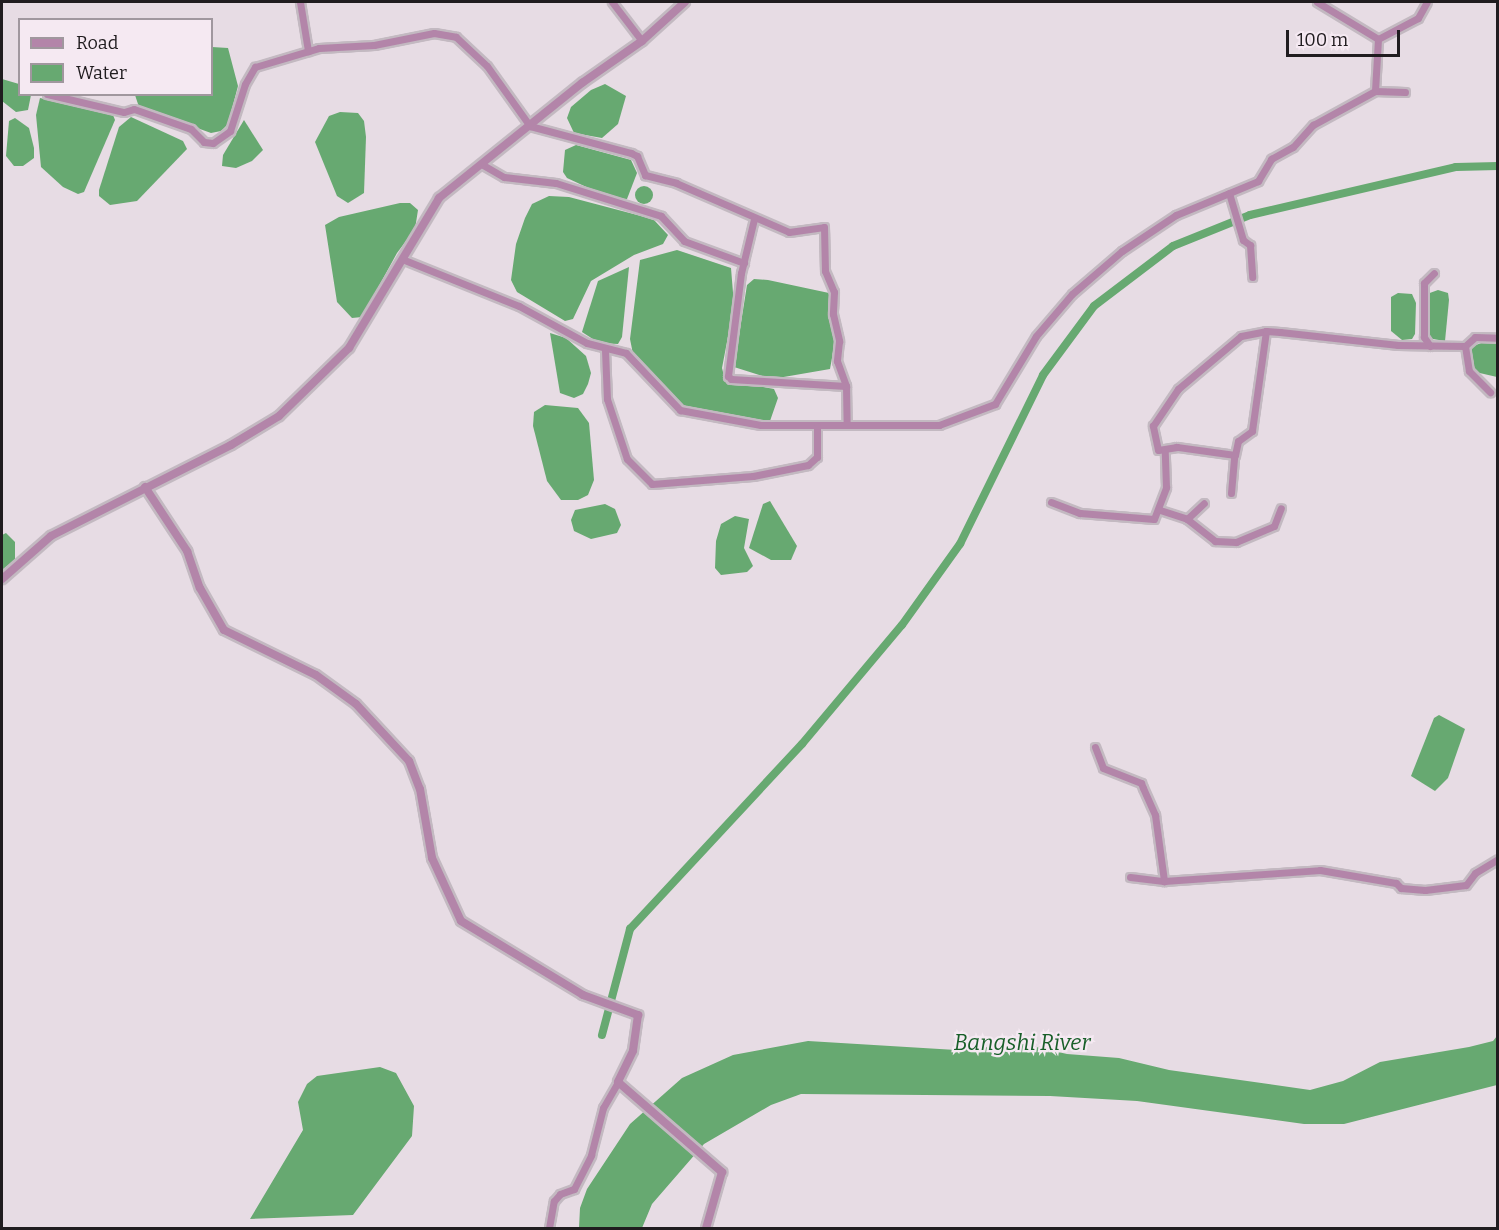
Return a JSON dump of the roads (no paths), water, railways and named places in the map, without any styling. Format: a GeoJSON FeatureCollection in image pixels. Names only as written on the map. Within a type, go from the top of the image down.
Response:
{"type":"FeatureCollection","features":[{"type":"Feature","properties":{"kind":"street"},"geometry":{"type":"LineString","coordinates":[[300,2],[308,51]]}},
{"type":"Feature","properties":{"kind":"street"},"geometry":{"type":"LineString","coordinates":[[612,2],[642,41]]}},
{"type":"Feature","properties":{"kind":"street"},"geometry":{"type":"LineString","coordinates":[[2,579],[51,536],[248,436],[298,400],[349,348],[439,198],[642,41],[685,2]]}},
{"type":"Feature","properties":{"kind":"street"},"geometry":{"type":"LineString","coordinates":[[1317,2],[1378,39]]}},
{"type":"Feature","properties":{"kind":"street"},"geometry":{"type":"LineString","coordinates":[[1378,39],[1418,18],[1427,2]]}},
{"type":"Feature","properties":{"kind":"street"},"geometry":{"type":"LineString","coordinates":[[55,96],[114,110],[134,109],[190,129],[204,142],[213,143],[230,131],[245,84],[255,67],[308,51],[374,45],[434,33],[456,37],[487,66],[530,126],[631,153],[637,156],[645,175],[676,183],[754,219],[789,232],[824,227],[825,271],[833,288],[833,314],[839,341],[837,361],[846,386],[847,425]]}},
{"type":"Feature","properties":{"kind":"street"},"geometry":{"type":"LineString","coordinates":[[1375,91],[1378,39]]}},
{"type":"Feature","properties":{"kind":"street"},"geometry":{"type":"LineString","coordinates":[[402,259],[479,288],[605,350],[626,353],[680,410],[736,423],[817,426],[939,425],[990,408],[1036,336],[1080,287],[1158,226],[1258,181],[1271,159],[1293,147],[1321,120],[1375,91],[1405,92]]}},
{"type":"Feature","properties":{"kind":"street"},"geometry":{"type":"LineString","coordinates":[[483,165],[504,177],[556,183],[661,216],[684,241],[744,263]]}},
{"type":"Feature","properties":{"kind":"street"},"geometry":{"type":"LineString","coordinates":[[1229,195],[1241,237],[1250,245],[1252,277]]}},
{"type":"Feature","properties":{"kind":"street"},"geometry":{"type":"LineString","coordinates":[[754,219],[744,263],[728,376],[731,379],[846,386]]}},
{"type":"Feature","properties":{"kind":"street"},"geometry":{"type":"LineString","coordinates":[[1430,346],[1424,337],[1424,283],[1434,273]]}},
{"type":"Feature","properties":{"kind":"street"},"geometry":{"type":"LineString","coordinates":[[1231,493],[1234,456],[1238,441],[1252,431],[1266,332]]}},
{"type":"Feature","properties":{"kind":"street"},"geometry":{"type":"LineString","coordinates":[[1234,456],[1177,447],[1158,450],[1152,433],[1178,389],[1241,336],[1266,332],[1430,346],[1465,346],[1475,337],[1497,338]]}},
{"type":"Feature","properties":{"kind":"street"},"geometry":{"type":"LineString","coordinates":[[1465,346],[1469,371],[1490,392]]}},
{"type":"Feature","properties":{"kind":"street"},"geometry":{"type":"LineString","coordinates":[[605,350],[607,399],[627,459],[652,484],[753,476],[808,465],[817,457],[817,426]]}},
{"type":"Feature","properties":{"kind":"street"},"geometry":{"type":"LineString","coordinates":[[1051,502],[1080,513],[1149,521],[1160,510],[1166,488],[1166,450]]}},
{"type":"Feature","properties":{"kind":"street"},"geometry":{"type":"LineString","coordinates":[[145,487],[187,551],[200,588],[224,630],[316,675],[356,705],[409,761],[420,789],[432,858],[461,921],[583,995],[604,1005],[638,1015],[640,1019],[631,1059],[620,1084],[603,1108],[591,1155],[574,1189],[560,1194],[554,1201],[549,1228]]}},
{"type":"Feature","properties":{"kind":"street"},"geometry":{"type":"LineString","coordinates":[[1187,519],[1204,502]]}},
{"type":"Feature","properties":{"kind":"street"},"geometry":{"type":"LineString","coordinates":[[1160,510],[1187,519],[1215,541],[1236,542],[1274,526],[1281,508]]}},
{"type":"Feature","properties":{"kind":"street"},"geometry":{"type":"LineString","coordinates":[[1095,747],[1103,768],[1141,783],[1155,815],[1164,881]]}},
{"type":"Feature","properties":{"kind":"street"},"geometry":{"type":"LineString","coordinates":[[1130,877],[1164,881],[1320,870],[1396,883],[1401,888],[1449,888],[1466,885],[1475,873],[1497,859]]}},
{"type":"Feature","properties":{"kind":"street"},"geometry":{"type":"LineString","coordinates":[[620,1084],[723,1175],[713,1196],[706,1228]]}},
{"type":"Feature","properties":{"kind":"water"},"geometry":{"type":"Polygon","coordinates":[[[213,47],[228,48],[238,86],[228,124],[221,131],[211,133],[139,107],[135,96],[213,96],[213,47]]]}},
{"type":"Feature","properties":{"kind":"water"},"geometry":{"type":"Polygon","coordinates":[[[2,79],[18,84],[18,96],[31,96],[28,110],[16,112],[2,101],[2,79]]]}},
{"type":"Feature","properties":{"kind":"water"},"geometry":{"type":"Polygon","coordinates":[[[605,84],[626,96],[618,124],[602,138],[574,133],[567,118],[571,107],[591,90],[605,84]]]}},
{"type":"Feature","properties":{"kind":"water"},"geometry":{"type":"Polygon","coordinates":[[[40,98],[113,115],[115,120],[84,192],[78,194],[63,187],[41,167],[36,115],[40,98]]]}},
{"type":"Feature","properties":{"kind":"water"},"geometry":{"type":"Polygon","coordinates":[[[340,112],[358,113],[364,121],[366,137],[364,193],[348,203],[337,196],[315,142],[329,116],[340,112]]]}},
{"type":"Feature","properties":{"kind":"water"},"geometry":{"type":"Polygon","coordinates":[[[131,117],[183,141],[187,149],[137,201],[110,205],[99,196],[99,190],[119,127],[131,117]]]}},
{"type":"Feature","properties":{"kind":"water"},"geometry":{"type":"Polygon","coordinates":[[[15,118],[29,128],[34,148],[34,158],[23,166],[14,166],[6,156],[9,121],[15,118]]]}},
{"type":"Feature","properties":{"kind":"water"},"geometry":{"type":"Polygon","coordinates":[[[244,120],[263,150],[252,161],[236,168],[222,166],[223,155],[244,120]]]}},
{"type":"Feature","properties":{"kind":"water"},"geometry":{"type":"Polygon","coordinates":[[[576,145],[631,160],[637,173],[627,199],[610,198],[567,178],[563,172],[565,150],[576,145]]]}},
{"type":"Feature","properties":{"kind":"water"},"geometry":{"type":"Polygon","coordinates":[[[644,186],[650,189],[653,195],[650,201],[644,204],[638,201],[635,195],[638,189],[644,186]]]}},
{"type":"Feature","properties":{"kind":"water"},"geometry":{"type":"Polygon","coordinates":[[[549,196],[569,197],[654,220],[668,235],[663,244],[634,255],[591,281],[573,319],[565,321],[517,292],[511,280],[516,244],[525,218],[532,204],[549,196]]]}},
{"type":"Feature","properties":{"kind":"water"},"geometry":{"type":"Polygon","coordinates":[[[400,203],[410,203],[418,210],[415,229],[397,253],[362,317],[352,318],[337,302],[325,225],[339,217],[400,203]]]}},
{"type":"Feature","properties":{"kind":"water"},"geometry":{"type":"Polygon","coordinates":[[[677,250],[731,268],[734,305],[722,368],[725,380],[774,389],[778,398],[770,421],[757,424],[681,407],[633,354],[630,339],[640,260],[677,250]]]}},
{"type":"Feature","properties":{"kind":"water"},"geometry":{"type":"Polygon","coordinates":[[[629,267],[622,337],[618,344],[599,343],[582,332],[598,281],[629,267]]]}},
{"type":"Feature","properties":{"kind":"water"},"geometry":{"type":"Polygon","coordinates":[[[754,279],[829,293],[829,316],[835,341],[830,369],[772,379],[734,367],[747,285],[754,279]]]}},
{"type":"Feature","properties":{"kind":"water"},"geometry":{"type":"Polygon","coordinates":[[[1438,290],[1448,293],[1449,300],[1445,341],[1427,338],[1427,294],[1438,290]]]}},
{"type":"Feature","properties":{"kind":"water"},"geometry":{"type":"Polygon","coordinates":[[[1398,293],[1412,294],[1416,303],[1415,334],[1412,339],[1402,340],[1391,331],[1391,297],[1398,293]]]}},
{"type":"Feature","properties":{"kind":"water"},"geometry":{"type":"Polygon","coordinates":[[[550,333],[566,338],[586,356],[591,373],[583,394],[574,398],[560,393],[550,333]]]}},
{"type":"Feature","properties":{"kind":"water"},"geometry":{"type":"Polygon","coordinates":[[[1487,341],[1497,343],[1497,377],[1471,371],[1468,360],[1473,346],[1487,341]]]}},
{"type":"Feature","properties":{"kind":"water"},"geometry":{"type":"Polygon","coordinates":[[[545,405],[578,408],[589,423],[594,480],[588,495],[578,500],[561,500],[547,481],[533,426],[534,412],[545,405]]]}},
{"type":"Feature","properties":{"kind":"water"},"geometry":{"type":"Polygon","coordinates":[[[770,501],[797,546],[791,560],[771,560],[749,548],[763,504],[770,501]]]}},
{"type":"Feature","properties":{"kind":"water"},"geometry":{"type":"Polygon","coordinates":[[[605,504],[615,509],[621,525],[617,533],[591,539],[574,531],[571,520],[575,510],[605,504]]]}},
{"type":"Feature","properties":{"kind":"water"},"geometry":{"type":"Polygon","coordinates":[[[735,516],[749,519],[744,548],[753,566],[747,572],[721,575],[715,568],[716,541],[721,524],[735,516]]]}},
{"type":"Feature","properties":{"kind":"water"},"geometry":{"type":"Polygon","coordinates":[[[6,533],[15,542],[15,560],[2,570],[2,535],[6,533]]]}},
{"type":"Feature","properties":{"kind":"water"},"geometry":{"type":"Polygon","coordinates":[[[1439,715],[1465,729],[1448,778],[1435,791],[1411,776],[1434,718],[1439,715]]]}},
{"type":"Feature","properties":{"kind":"water"},"geometry":{"type":"Polygon","coordinates":[[[1497,1036],[1497,1085],[1344,1124],[1304,1124],[1137,1101],[1050,1096],[801,1094],[771,1105],[704,1144],[652,1204],[642,1228],[579,1228],[580,1208],[587,1189],[630,1124],[682,1078],[733,1055],[808,1041],[956,1050],[1023,1044],[1067,1054],[1119,1058],[1169,1070],[1310,1090],[1343,1081],[1380,1062],[1469,1047],[1493,1041],[1497,1036]]]}},
{"type":"Feature","properties":{"kind":"water"},"geometry":{"type":"Polygon","coordinates":[[[380,1067],[396,1073],[414,1106],[412,1136],[353,1215],[250,1219],[303,1130],[298,1102],[307,1084],[317,1076],[380,1067]]]}},
{"type":"Feature","properties":{"kind":"waterway"},"geometry":{"type":"LineString","coordinates":[[602,1035],[630,929],[802,744],[902,625],[960,544],[1043,375],[1094,306],[1173,246],[1250,215],[1456,167],[1498,166]]}},
{"type":"Feature","properties":{"kind":"water label","name":"Bangshi River"},"geometry":{"type":"Point","coordinates":[1022,1043]}}]}
